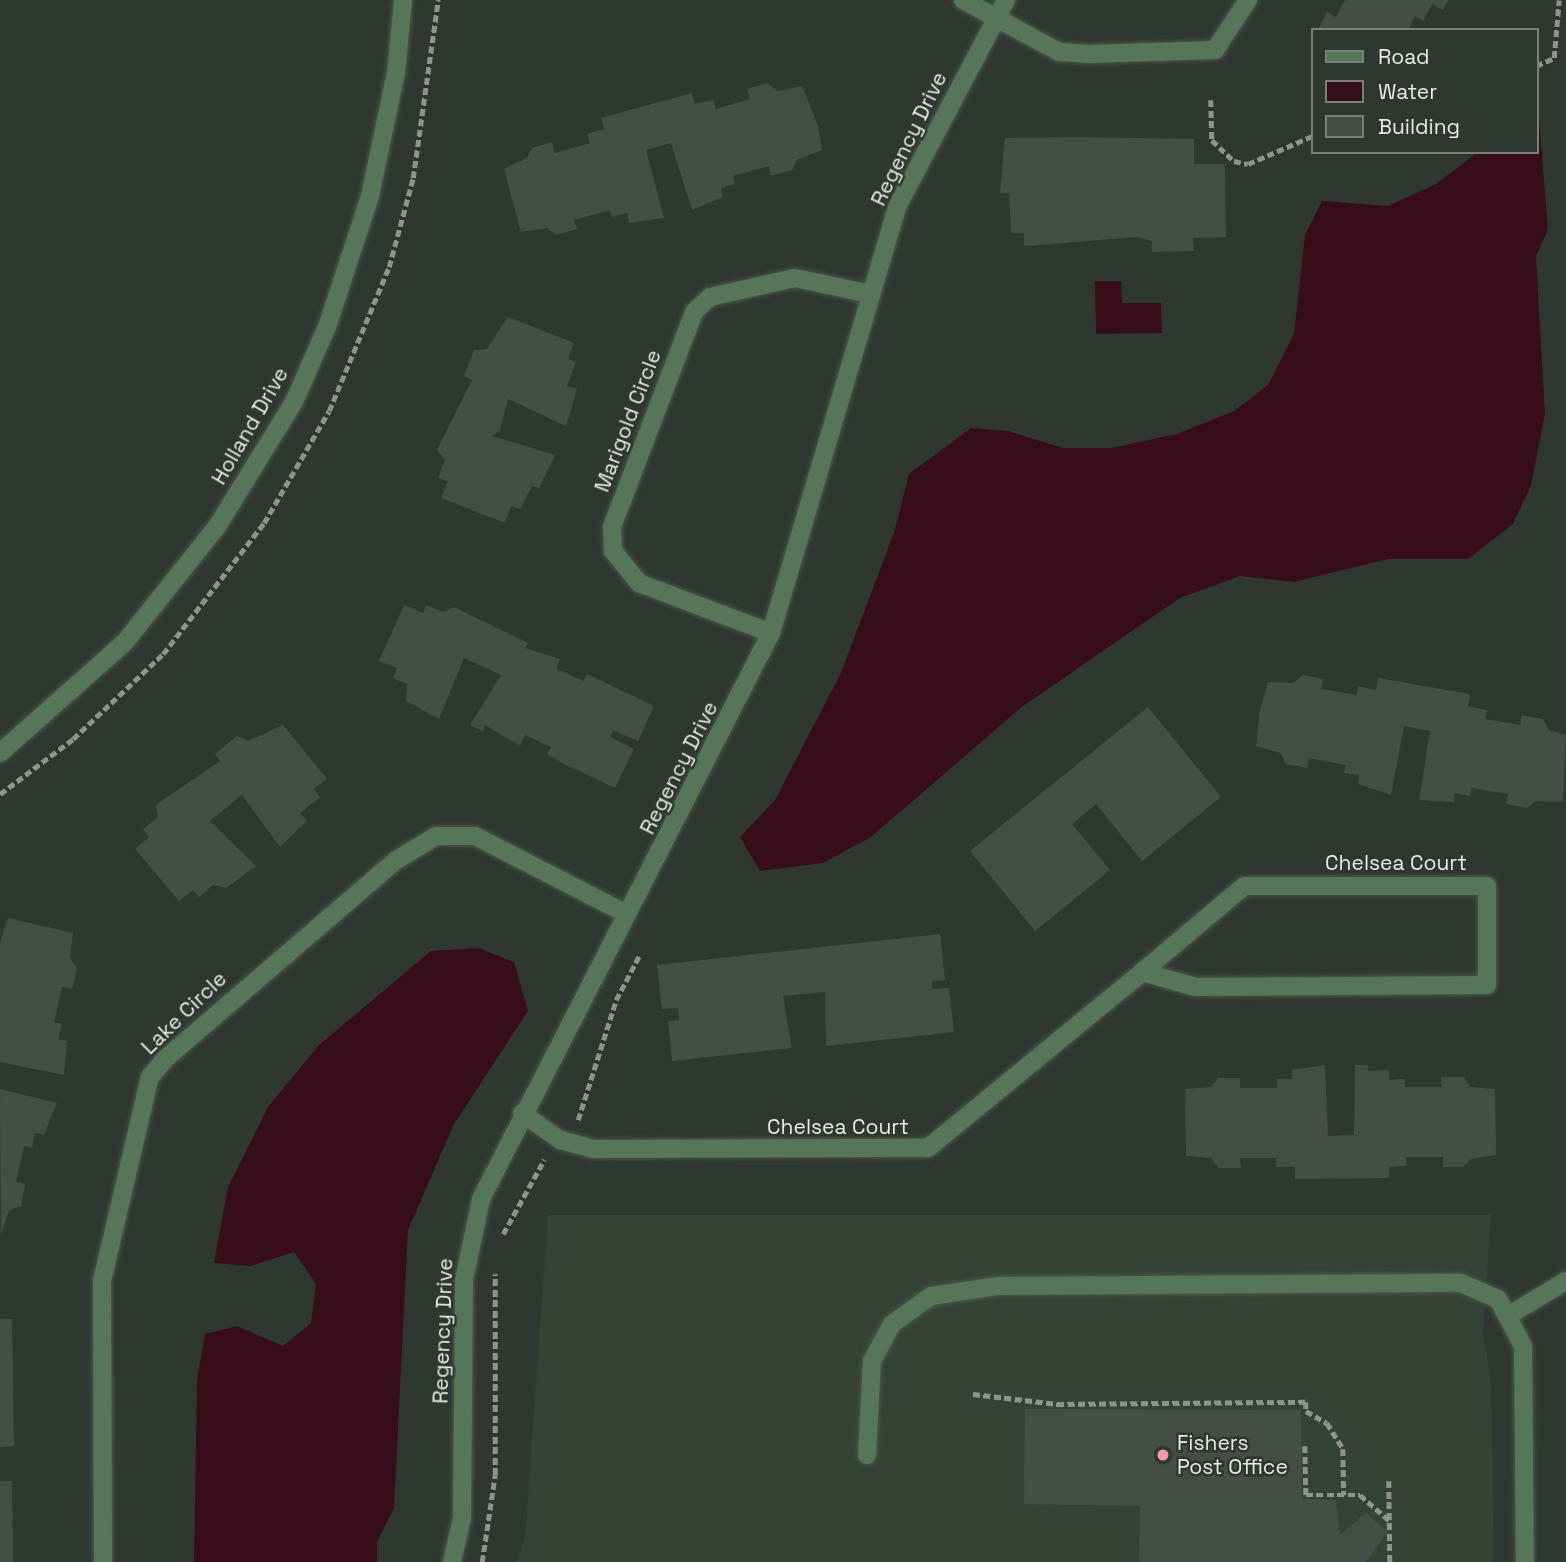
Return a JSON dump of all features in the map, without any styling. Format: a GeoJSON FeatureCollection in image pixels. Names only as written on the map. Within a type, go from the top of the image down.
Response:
{"type":"FeatureCollection","features":[{"type":"Feature","properties":{"kind":"street","name":"Holland Drive"},"geometry":{"type":"LineString","coordinates":[[0,753],[125,642],[218,525],[294,402],[327,327],[370,196],[397,73],[403,0]]}},
{"type":"Feature","properties":{"kind":"street"},"geometry":{"type":"LineString","coordinates":[[963,0],[1059,51],[1196,54],[1215,50],[1248,0]]}},
{"type":"Feature","properties":{"kind":"street","name":"Regency Drive"},"geometry":{"type":"LineString","coordinates":[[452,1562],[463,1518],[469,1244],[481,1199],[522,1114],[771,633],[898,205],[1006,0]]}},
{"type":"Feature","properties":{"kind":"street","name":"Marigold Circle"},"geometry":{"type":"LineString","coordinates":[[771,633],[639,583],[612,551],[612,527],[694,312],[710,298],[795,278],[871,294]]}},
{"type":"Feature","properties":{"kind":"street","name":"Lake Circle"},"geometry":{"type":"LineString","coordinates":[[103,1562],[102,1281],[150,1077],[164,1059],[385,870],[436,836],[475,836],[627,914]]}},
{"type":"Feature","properties":{"kind":"street","name":"Chelsea Court"},"geometry":{"type":"LineString","coordinates":[[522,1114],[560,1140],[593,1149],[928,1148],[1244,886],[1488,886],[1488,985],[1196,986],[1142,972]]}},
{"type":"Feature","properties":{"kind":"street"},"geometry":{"type":"LineString","coordinates":[[1511,1314],[1566,1281]]}},
{"type":"Feature","properties":{"kind":"street"},"geometry":{"type":"LineString","coordinates":[[867,1455],[872,1361],[892,1325],[931,1296],[998,1286],[1449,1282],[1483,1289],[1511,1314],[1525,1376],[1525,1562]]}},
{"type":"Feature","properties":{"kind":"path"},"geometry":{"type":"LineString","coordinates":[[1538,65],[1554,58],[1559,0]]}},
{"type":"Feature","properties":{"kind":"path"},"geometry":{"type":"LineString","coordinates":[[1212,100],[1212,140],[1234,161],[1248,164],[1310,137]]}},
{"type":"Feature","properties":{"kind":"path"},"geometry":{"type":"LineString","coordinates":[[578,1121],[611,1013],[639,956]]}},
{"type":"Feature","properties":{"kind":"path"},"geometry":{"type":"LineString","coordinates":[[499,1243],[551,1151]]}},
{"type":"Feature","properties":{"kind":"path"},"geometry":{"type":"LineString","coordinates":[[482,1562],[495,1475],[495,1268]]}},
{"type":"Feature","properties":{"kind":"path"},"geometry":{"type":"LineString","coordinates":[[973,1394],[1057,1404],[1306,1402],[1306,1411],[1327,1423],[1343,1449],[1344,1495]]}},
{"type":"Feature","properties":{"kind":"path"},"geometry":{"type":"LineString","coordinates":[[1305,1446],[1306,1495],[1360,1496],[1390,1521]]}},
{"type":"Feature","properties":{"kind":"path"},"geometry":{"type":"LineString","coordinates":[[1389,1481],[1390,1562]]}},
{"type":"Feature","properties":{"kind":"shaded area"},"geometry":{"type":"Polygon","coordinates":[[[548,1215],[1491,1215],[1483,1330],[1491,1385],[1494,1562],[516,1562],[525,1539],[548,1215]]]}},
{"type":"Feature","properties":{"kind":"water"},"geometry":{"type":"Polygon","coordinates":[[[1539,118],[1548,229],[1536,257],[1545,414],[1531,485],[1513,524],[1468,559],[1388,559],[1294,582],[1240,576],[1180,598],[1023,706],[871,837],[823,863],[760,871],[740,837],[775,800],[840,675],[894,533],[909,474],[971,428],[1008,431],[1063,448],[1111,448],[1177,434],[1234,411],[1268,385],[1294,334],[1305,235],[1322,201],[1388,206],[1436,184],[1475,154],[1538,154],[1539,118]]]}},
{"type":"Feature","properties":{"kind":"water"},"geometry":{"type":"Polygon","coordinates":[[[1095,281],[1121,281],[1122,303],[1161,303],[1162,333],[1096,334],[1095,281]]]}},
{"type":"Feature","properties":{"kind":"water"},"geometry":{"type":"Polygon","coordinates":[[[479,948],[514,962],[528,1011],[454,1124],[408,1230],[394,1508],[377,1542],[377,1562],[194,1562],[197,1380],[205,1334],[237,1326],[283,1346],[311,1323],[316,1284],[294,1252],[251,1266],[214,1263],[228,1187],[268,1107],[319,1045],[431,951],[479,948]]]}},
{"type":"Feature","properties":{"kind":"building"},"geometry":{"type":"Polygon","coordinates":[[[1345,0],[1448,0],[1443,10],[1432,4],[1423,21],[1415,16],[1409,28],[1319,28],[1327,12],[1336,17],[1345,0]]]}},
{"type":"Feature","properties":{"kind":"building"},"geometry":{"type":"Polygon","coordinates":[[[767,83],[778,91],[802,86],[818,126],[822,150],[797,160],[792,170],[771,176],[769,166],[733,176],[735,184],[721,188],[723,197],[692,210],[671,143],[646,150],[664,218],[629,223],[627,213],[612,217],[610,210],[574,220],[577,229],[556,235],[547,228],[521,232],[504,169],[527,158],[532,148],[552,142],[555,153],[590,143],[587,134],[604,129],[601,118],[692,93],[695,104],[713,100],[716,109],[750,99],[747,89],[767,83]]]}},
{"type":"Feature","properties":{"kind":"building"},"geometry":{"type":"Polygon","coordinates":[[[1005,138],[1194,139],[1194,164],[1225,164],[1226,237],[1193,238],[1194,251],[1152,252],[1152,241],[1137,237],[1024,246],[1024,233],[1011,233],[1009,193],[1000,193],[1005,138]]]}},
{"type":"Feature","properties":{"kind":"building"},"geometry":{"type":"Polygon","coordinates":[[[508,317],[574,343],[568,359],[576,362],[567,386],[577,389],[566,426],[508,399],[500,430],[492,436],[555,455],[539,488],[532,486],[520,509],[511,506],[505,523],[441,498],[448,481],[438,478],[445,460],[437,450],[472,380],[464,376],[474,350],[487,349],[508,317]]]}},
{"type":"Feature","properties":{"kind":"building"},"geometry":{"type":"Polygon","coordinates":[[[404,605],[423,613],[426,605],[443,612],[454,607],[528,643],[525,648],[560,659],[556,669],[584,681],[587,674],[654,706],[638,741],[613,730],[610,737],[634,749],[615,788],[560,762],[547,754],[551,747],[525,735],[520,746],[485,725],[483,731],[470,725],[501,675],[464,658],[439,719],[406,701],[407,684],[393,678],[397,668],[379,661],[404,605]]]}},
{"type":"Feature","properties":{"kind":"building"},"geometry":{"type":"Polygon","coordinates":[[[1303,675],[1323,679],[1321,689],[1357,695],[1358,686],[1376,690],[1378,678],[1470,694],[1468,706],[1487,710],[1485,719],[1520,725],[1522,715],[1543,719],[1549,730],[1566,735],[1563,802],[1536,801],[1527,808],[1506,804],[1508,794],[1472,788],[1470,796],[1455,793],[1454,802],[1419,800],[1430,731],[1404,726],[1391,795],[1358,784],[1359,775],[1344,773],[1346,765],[1309,758],[1307,768],[1286,764],[1281,753],[1256,746],[1260,710],[1268,682],[1293,683],[1303,675]]]}},
{"type":"Feature","properties":{"kind":"building"},"geometry":{"type":"Polygon","coordinates":[[[1148,707],[1221,797],[1142,861],[1096,804],[1072,824],[1110,870],[1035,931],[970,851],[1148,707]]]}},
{"type":"Feature","properties":{"kind":"building"},"geometry":{"type":"Polygon","coordinates":[[[283,725],[327,779],[314,789],[320,797],[300,813],[307,821],[280,847],[242,795],[210,821],[256,866],[226,888],[213,885],[199,897],[193,890],[179,901],[135,849],[149,837],[143,829],[158,817],[156,805],[220,761],[215,754],[237,736],[248,741],[283,725]]]}},
{"type":"Feature","properties":{"kind":"building"},"geometry":{"type":"Polygon","coordinates":[[[8,918],[73,933],[70,958],[77,968],[72,989],[62,987],[54,1022],[62,1024],[58,1039],[67,1041],[64,1075],[0,1062],[0,942],[8,918]]]}},
{"type":"Feature","properties":{"kind":"building"},"geometry":{"type":"Polygon","coordinates":[[[940,934],[945,980],[932,981],[932,989],[949,988],[954,1032],[826,1046],[825,992],[783,996],[792,1048],[672,1061],[668,1021],[679,1020],[678,1008],[662,1009],[657,965],[940,934]]]}},
{"type":"Feature","properties":{"kind":"building"},"geometry":{"type":"Polygon","coordinates":[[[1325,1065],[1328,1136],[1354,1135],[1355,1065],[1368,1065],[1368,1071],[1389,1070],[1389,1080],[1405,1079],[1405,1087],[1442,1087],[1441,1077],[1464,1077],[1470,1087],[1495,1089],[1496,1155],[1471,1159],[1463,1167],[1443,1167],[1443,1157],[1406,1157],[1406,1166],[1389,1167],[1389,1178],[1295,1179],[1295,1167],[1276,1167],[1276,1158],[1240,1158],[1241,1168],[1219,1168],[1211,1158],[1186,1156],[1185,1089],[1211,1087],[1218,1078],[1240,1078],[1240,1088],[1277,1088],[1277,1079],[1292,1079],[1292,1070],[1325,1065]]]}},
{"type":"Feature","properties":{"kind":"building"},"geometry":{"type":"Polygon","coordinates":[[[0,1089],[57,1103],[44,1135],[35,1133],[32,1148],[24,1146],[16,1182],[25,1184],[21,1206],[9,1210],[1,1235],[0,1089]]]}},
{"type":"Feature","properties":{"kind":"building"},"geometry":{"type":"Polygon","coordinates":[[[0,1319],[12,1319],[14,1446],[0,1447],[0,1319]]]}},
{"type":"Feature","properties":{"kind":"building","name":"Fishers Post Office"},"geometry":{"type":"Polygon","coordinates":[[[1025,1409],[1301,1410],[1302,1499],[1336,1500],[1340,1535],[1366,1513],[1388,1532],[1366,1562],[1139,1562],[1140,1506],[1024,1504],[1025,1409]]]}},
{"type":"Feature","properties":{"kind":"building"},"geometry":{"type":"Polygon","coordinates":[[[0,1481],[12,1481],[13,1562],[0,1562],[0,1481]]]}},
{"type":"Feature","properties":{"kind":"place","name":"Fishers Post Office"},"geometry":{"type":"Point","coordinates":[1163,1455]}}]}
